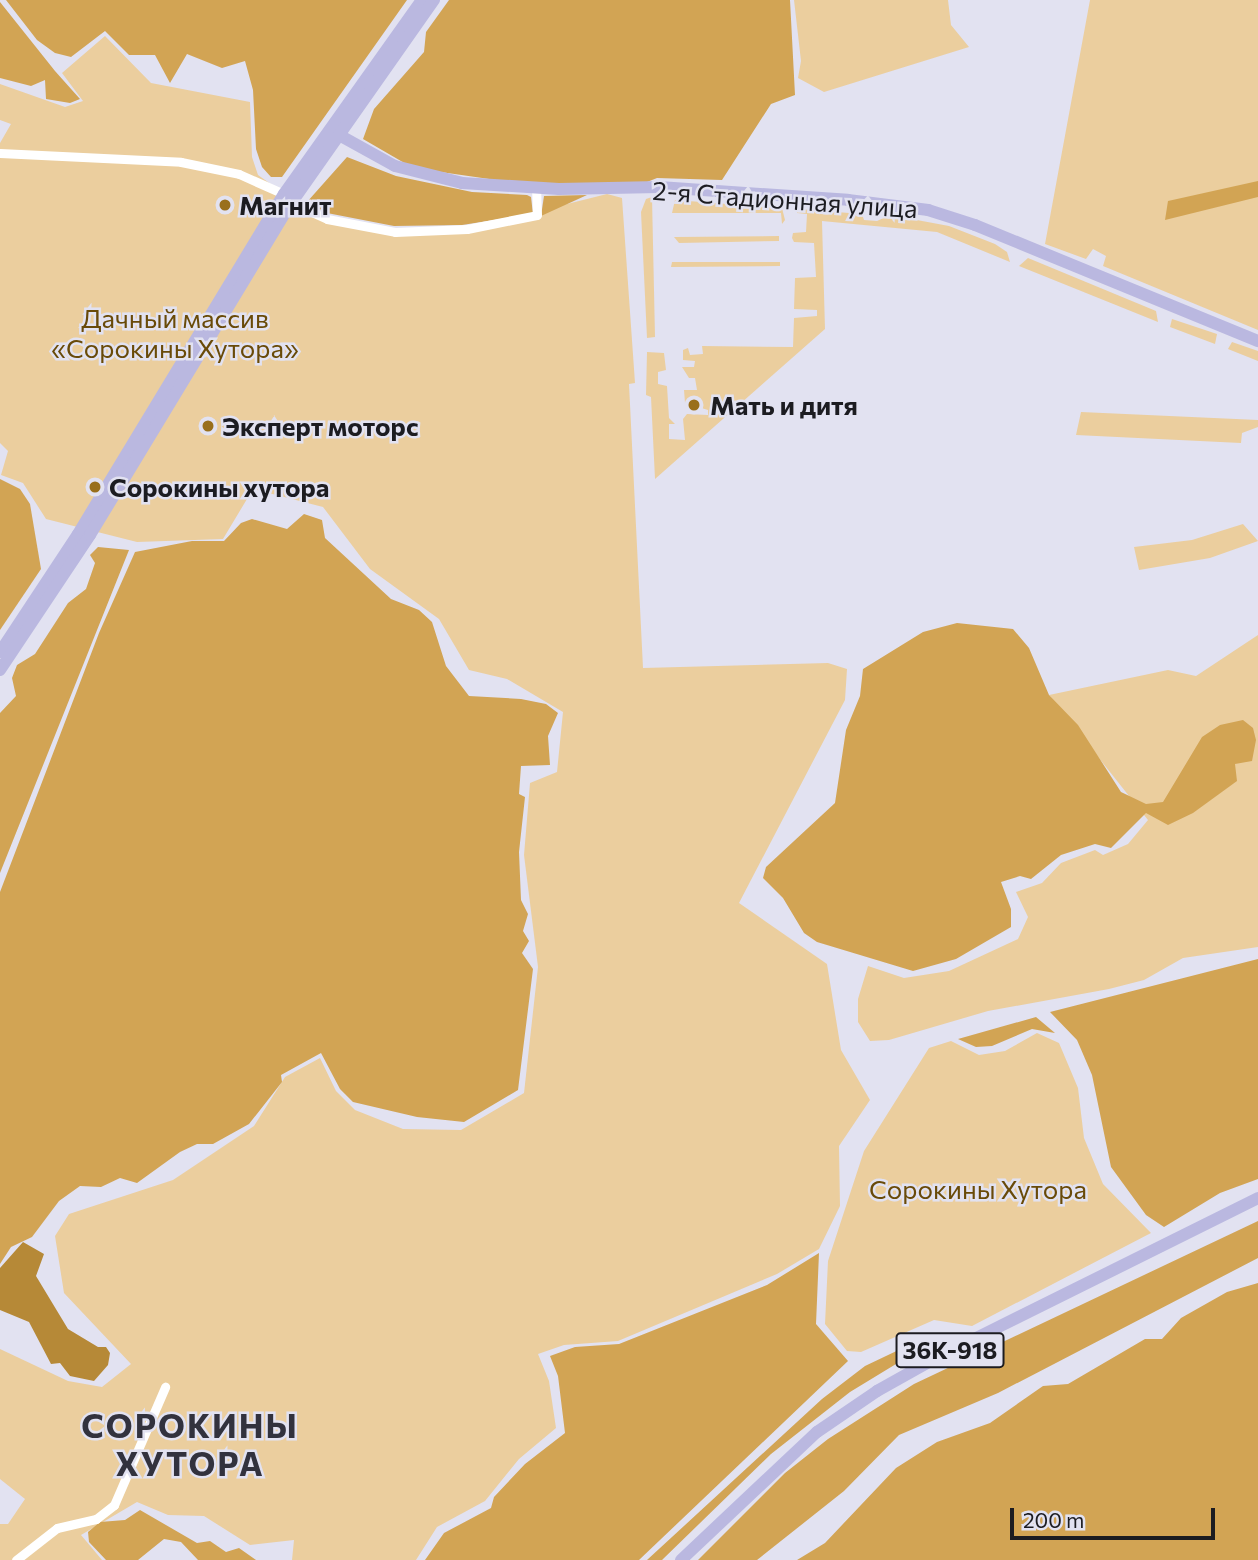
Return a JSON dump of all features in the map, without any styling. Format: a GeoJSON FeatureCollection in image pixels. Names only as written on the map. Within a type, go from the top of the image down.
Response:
{"type":"FeatureCollection","features":[{"type":"Feature","properties":{"kind":"main road"},"geometry":{"type":"LineString","coordinates":[[0,670],[90,535],[292,202],[422,0]]}},
{"type":"Feature","properties":{"kind":"main road"},"geometry":{"type":"LineString","coordinates":[[0,652],[85,524],[284,194],[335,133],[433,0]]}},
{"type":"Feature","properties":{"kind":"main road","name":"2-я Стадионная улица"},"geometry":{"type":"LineString","coordinates":[[335,133],[395,166],[463,183],[536,188],[659,187],[858,200],[928,210],[1258,341]]}},
{"type":"Feature","properties":{"kind":"main road","name":"36К-918"},"geometry":{"type":"LineString","coordinates":[[681,1560],[817,1432],[877,1391],[956,1347],[1258,1198]]}},
{"type":"Feature","properties":{"kind":"street"},"geometry":{"type":"LineString","coordinates":[[0,153],[181,162],[239,174],[284,194]]}},
{"type":"Feature","properties":{"kind":"street"},"geometry":{"type":"LineString","coordinates":[[307,210],[327,219],[395,232],[467,229],[537,215],[536,188]]}},
{"type":"Feature","properties":{"kind":"street"},"geometry":{"type":"LineString","coordinates":[[16,1560],[57,1528],[96,1519],[114,1505],[165,1387]]}},
{"type":"Feature","properties":{"kind":"green space"},"geometry":{"type":"Polygon","coordinates":[[[794,0],[948,0],[951,25],[969,47],[824,92],[798,78],[801,61],[794,0]]]}},
{"type":"Feature","properties":{"kind":"green space"},"geometry":{"type":"Polygon","coordinates":[[[1090,0],[1258,0],[1258,330],[1103,266],[1106,256],[1093,249],[1086,259],[1045,244],[1090,0]]]}},
{"type":"Feature","properties":{"kind":"green space","name":"Дачный массив «Сорокины Хутора»"},"geometry":{"type":"Polygon","coordinates":[[[105,36],[151,83],[250,102],[252,157],[258,175],[307,210],[394,232],[467,229],[607,194],[622,198],[635,383],[629,384],[643,668],[828,663],[847,669],[845,700],[739,903],[827,964],[841,1050],[870,1100],[839,1146],[840,1206],[819,1249],[777,1274],[618,1341],[564,1345],[538,1354],[549,1381],[556,1428],[519,1459],[485,1501],[437,1527],[416,1560],[292,1560],[294,1540],[250,1545],[204,1516],[168,1515],[137,1502],[81,1535],[102,1560],[0,1560],[0,1524],[8,1524],[25,1499],[0,1479],[0,1349],[68,1381],[102,1387],[131,1364],[64,1293],[55,1236],[69,1214],[173,1180],[254,1126],[285,1077],[320,1058],[336,1091],[355,1110],[403,1129],[461,1130],[524,1093],[538,967],[524,855],[530,783],[557,772],[563,712],[507,679],[469,670],[439,619],[370,569],[323,507],[253,489],[223,539],[137,542],[46,519],[23,483],[1,475],[8,451],[0,443],[0,143],[11,124],[0,120],[0,84],[65,107],[83,101],[62,73],[105,36]]]}},
{"type":"Feature","properties":{"kind":"green space"},"geometry":{"type":"Polygon","coordinates":[[[652,197],[655,337],[647,338],[641,212],[646,199],[652,197]]]}},
{"type":"Feature","properties":{"kind":"green space"},"geometry":{"type":"Polygon","coordinates":[[[675,200],[782,208],[785,220],[782,224],[781,213],[672,213],[675,200]]]}},
{"type":"Feature","properties":{"kind":"green space"},"geometry":{"type":"Polygon","coordinates":[[[798,209],[862,214],[864,220],[877,221],[890,215],[949,226],[995,244],[1007,252],[1010,262],[937,232],[822,221],[825,329],[655,479],[651,397],[646,395],[647,352],[664,353],[666,370],[658,372],[658,384],[667,386],[669,418],[675,424],[669,424],[669,439],[685,440],[683,419],[687,414],[708,415],[708,410],[685,403],[684,390],[697,390],[695,378],[689,378],[682,367],[694,367],[695,361],[683,360],[683,350],[688,348],[690,355],[703,354],[702,346],[793,347],[794,318],[817,316],[817,310],[794,309],[795,278],[816,277],[814,243],[794,242],[792,238],[793,233],[806,232],[807,214],[797,213],[798,209]]]}},
{"type":"Feature","properties":{"kind":"green space"},"geometry":{"type":"Polygon","coordinates":[[[779,236],[779,241],[679,243],[674,237],[779,236]]]}},
{"type":"Feature","properties":{"kind":"green space"},"geometry":{"type":"Polygon","coordinates":[[[1028,258],[1156,311],[1158,322],[1019,266],[1028,258]]]}},
{"type":"Feature","properties":{"kind":"green space"},"geometry":{"type":"Polygon","coordinates":[[[672,262],[780,262],[780,266],[671,267],[672,262]]]}},
{"type":"Feature","properties":{"kind":"green space"},"geometry":{"type":"Polygon","coordinates":[[[1172,319],[1217,334],[1215,344],[1170,327],[1172,319]]]}},
{"type":"Feature","properties":{"kind":"green space"},"geometry":{"type":"Polygon","coordinates":[[[1232,342],[1258,351],[1258,361],[1228,349],[1232,342]]]}},
{"type":"Feature","properties":{"kind":"green space"},"geometry":{"type":"Polygon","coordinates":[[[1081,412],[1258,420],[1258,427],[1242,433],[1241,443],[1076,435],[1081,412]]]}},
{"type":"Feature","properties":{"kind":"green space"},"geometry":{"type":"Polygon","coordinates":[[[1243,524],[1258,541],[1210,558],[1139,570],[1134,547],[1192,540],[1243,524]]]}},
{"type":"Feature","properties":{"kind":"green space"},"geometry":{"type":"Polygon","coordinates":[[[1258,635],[1258,947],[1183,958],[1144,980],[988,1011],[889,1040],[870,1041],[858,1022],[858,999],[868,966],[904,978],[949,971],[1018,939],[1028,917],[1016,892],[1042,883],[1061,863],[1095,850],[1103,855],[1128,844],[1148,820],[1049,695],[1168,670],[1196,676],[1258,635]]]}},
{"type":"Feature","properties":{"kind":"green space","name":"Сорокины Хутора"},"geometry":{"type":"Polygon","coordinates":[[[1037,1033],[1059,1043],[1078,1088],[1084,1138],[1103,1184],[1151,1233],[972,1326],[934,1320],[861,1352],[847,1351],[825,1324],[828,1261],[864,1151],[929,1048],[951,1041],[979,1055],[1005,1051],[1037,1033]]]}},
{"type":"Feature","properties":{"kind":"shaded area"},"geometry":{"type":"Polygon","coordinates":[[[6,0],[407,0],[282,177],[271,177],[262,167],[256,149],[253,90],[245,61],[222,68],[187,54],[170,83],[155,55],[129,55],[105,31],[71,57],[55,53],[37,40],[6,0]]]}},
{"type":"Feature","properties":{"kind":"shaded area"},"geometry":{"type":"Polygon","coordinates":[[[449,0],[790,0],[795,95],[771,104],[722,180],[657,178],[632,188],[559,189],[413,168],[363,139],[374,109],[424,52],[426,32],[449,0]]]}},
{"type":"Feature","properties":{"kind":"shaded area"},"geometry":{"type":"Polygon","coordinates":[[[0,2],[80,99],[70,103],[46,99],[45,80],[31,86],[0,78],[0,2]]]}},
{"type":"Feature","properties":{"kind":"shaded area"},"geometry":{"type":"Polygon","coordinates":[[[347,157],[396,176],[472,192],[527,195],[531,197],[533,214],[462,225],[394,226],[327,213],[307,202],[347,157]]]}},
{"type":"Feature","properties":{"kind":"shaded area"},"geometry":{"type":"Polygon","coordinates":[[[1258,181],[1258,197],[1165,220],[1168,201],[1258,181]]]}},
{"type":"Feature","properties":{"kind":"shaded area"},"geometry":{"type":"Polygon","coordinates":[[[587,195],[541,216],[544,196],[587,195]]]}},
{"type":"Feature","properties":{"kind":"shaded area"},"geometry":{"type":"Polygon","coordinates":[[[0,479],[20,489],[30,504],[41,569],[0,630],[0,479]]]}},
{"type":"Feature","properties":{"kind":"shaded area"},"geometry":{"type":"Polygon","coordinates":[[[304,514],[322,520],[325,538],[391,599],[419,610],[432,622],[446,666],[469,696],[521,699],[546,704],[558,713],[548,736],[550,765],[521,766],[519,794],[525,797],[519,852],[521,900],[528,914],[523,931],[529,941],[522,953],[533,969],[518,1090],[464,1122],[417,1117],[353,1102],[340,1089],[321,1053],[281,1075],[282,1082],[249,1124],[213,1144],[197,1144],[180,1152],[137,1183],[120,1178],[101,1187],[80,1186],[59,1201],[32,1237],[11,1247],[0,1264],[0,892],[99,633],[135,552],[192,541],[224,541],[241,523],[252,519],[287,529],[304,514]]]}},
{"type":"Feature","properties":{"kind":"shaded area"},"geometry":{"type":"Polygon","coordinates":[[[98,547],[129,550],[0,873],[0,713],[16,696],[12,678],[17,665],[35,654],[68,603],[86,589],[95,563],[90,555],[98,547]]]}},
{"type":"Feature","properties":{"kind":"shaded area"},"geometry":{"type":"Polygon","coordinates":[[[957,623],[1013,629],[1029,648],[1049,695],[1078,725],[1121,792],[1146,804],[1163,802],[1202,737],[1220,725],[1243,720],[1253,728],[1256,740],[1252,761],[1235,764],[1237,781],[1193,813],[1168,825],[1146,813],[1111,848],[1095,844],[1061,855],[1031,879],[1020,876],[1001,882],[1011,909],[1011,927],[956,959],[913,971],[817,942],[804,933],[783,898],[763,878],[766,867],[835,803],[846,730],[860,696],[863,669],[923,632],[957,623]]]}},
{"type":"Feature","properties":{"kind":"shaded area"},"geometry":{"type":"Polygon","coordinates":[[[1258,959],[1258,1179],[1220,1193],[1164,1227],[1146,1215],[1111,1167],[1092,1075],[1077,1040],[1050,1012],[1258,959]]]}},
{"type":"Feature","properties":{"kind":"shaded area"},"geometry":{"type":"Polygon","coordinates":[[[1036,1017],[1055,1033],[1032,1029],[992,1046],[976,1047],[958,1039],[1036,1017]]]}},
{"type":"Feature","properties":{"kind":"shaded area"},"geometry":{"type":"Polygon","coordinates":[[[1258,1221],[1258,1258],[998,1393],[899,1435],[844,1491],[757,1560],[698,1560],[785,1473],[828,1439],[914,1384],[1258,1221]]]}},
{"type":"Feature","properties":{"kind":"shaded area"},"geometry":{"type":"Polygon","coordinates":[[[23,1242],[44,1254],[36,1276],[68,1329],[98,1347],[106,1347],[110,1353],[108,1365],[94,1381],[70,1376],[60,1363],[51,1364],[29,1322],[0,1310],[0,1268],[23,1242]]]}},
{"type":"Feature","properties":{"kind":"shaded area"},"geometry":{"type":"Polygon","coordinates":[[[819,1253],[816,1324],[848,1361],[639,1560],[425,1560],[444,1533],[491,1508],[494,1497],[525,1464],[565,1433],[558,1376],[550,1356],[575,1347],[619,1344],[767,1285],[819,1253]]]}},
{"type":"Feature","properties":{"kind":"shaded area"},"geometry":{"type":"Polygon","coordinates":[[[1258,1283],[1258,1560],[797,1560],[825,1543],[896,1468],[937,1442],[990,1423],[1043,1386],[1068,1384],[1145,1339],[1162,1339],[1181,1318],[1227,1292],[1258,1283]]]}},
{"type":"Feature","properties":{"kind":"shaded area"},"geometry":{"type":"Polygon","coordinates":[[[928,1336],[942,1336],[850,1392],[771,1454],[662,1560],[647,1560],[822,1399],[865,1366],[928,1336]]]}},
{"type":"Feature","properties":{"kind":"shaded area"},"geometry":{"type":"Polygon","coordinates":[[[140,1510],[197,1543],[210,1541],[226,1552],[239,1548],[256,1560],[198,1560],[181,1542],[164,1539],[138,1560],[106,1560],[89,1542],[88,1532],[100,1522],[125,1520],[140,1510]]]}},
{"type":"Feature","properties":{"kind":"place","name":"Магнит"},"geometry":{"type":"Point","coordinates":[225,205]}},
{"type":"Feature","properties":{"kind":"place","name":"Мать и дитя"},"geometry":{"type":"Point","coordinates":[694,405]}},
{"type":"Feature","properties":{"kind":"place","name":"Эксперт моторс"},"geometry":{"type":"Point","coordinates":[208,426]}},
{"type":"Feature","properties":{"kind":"place","name":"Сорокины хутора"},"geometry":{"type":"Point","coordinates":[95,487]}},
{"type":"Feature","properties":{"kind":"district","name":"СОРОКИНЫ ХУТОРА"},"geometry":{"type":"Point","coordinates":[190,1444]}}]}
